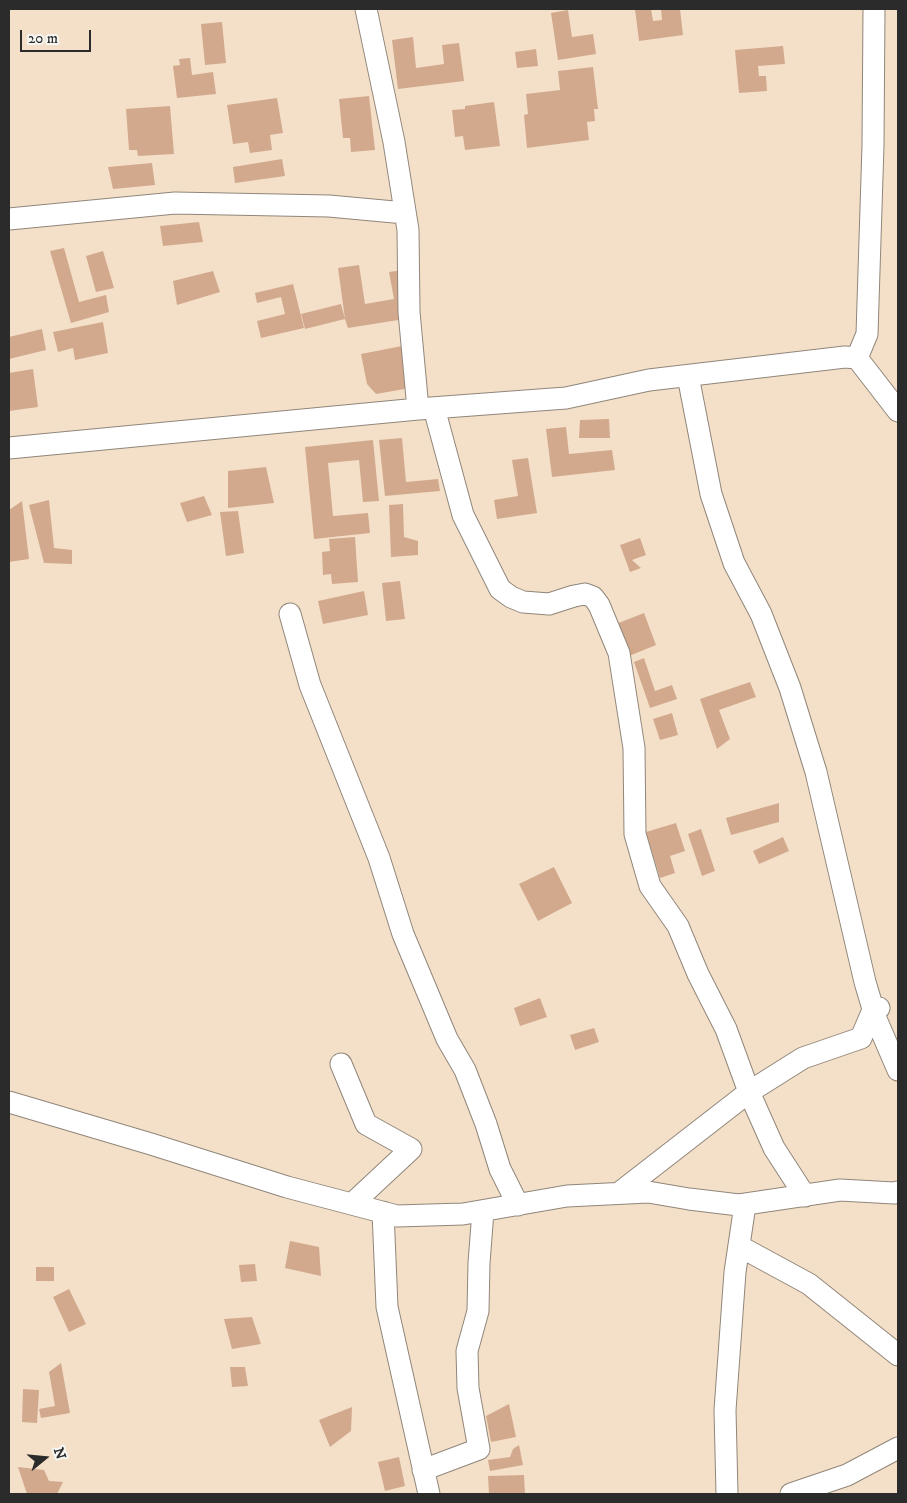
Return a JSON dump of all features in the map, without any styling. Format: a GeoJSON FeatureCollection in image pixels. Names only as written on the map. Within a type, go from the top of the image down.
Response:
{"type":"FeatureCollection","features":[{"type":"Feature","properties":{"kind":"street"},"geometry":{"type":"LineString","coordinates":[[366,9],[394,142],[408,230],[410,312],[426,408],[463,515],[500,590],[523,602],[549,604],[585,594],[593,597],[599,606],[619,653],[634,748],[635,834],[650,886],[678,926],[698,974],[726,1029],[749,1092],[774,1148],[805,1196]]}},
{"type":"Feature","properties":{"kind":"street"},"geometry":{"type":"LineString","coordinates":[[857,358],[866,334],[874,145],[874,9]]}},
{"type":"Feature","properties":{"kind":"street"},"geometry":{"type":"LineString","coordinates":[[9,219],[175,203],[329,206],[405,213]]}},
{"type":"Feature","properties":{"kind":"street"},"geometry":{"type":"LineString","coordinates":[[9,448],[426,408],[566,398],[649,380],[844,357],[857,358],[891,392],[898,411]]}},
{"type":"Feature","properties":{"kind":"street"},"geometry":{"type":"LineString","coordinates":[[688,376],[711,494],[734,563],[762,614],[786,679],[816,772],[865,982],[891,1032],[898,1070]]}},
{"type":"Feature","properties":{"kind":"street"},"geometry":{"type":"LineString","coordinates":[[290,614],[310,685],[379,858],[403,934],[447,1038],[465,1070],[486,1124],[500,1169],[518,1205]]}},
{"type":"Feature","properties":{"kind":"street"},"geometry":{"type":"LineString","coordinates":[[619,1193],[749,1092],[803,1058],[862,1038],[878,1008]]}},
{"type":"Feature","properties":{"kind":"street"},"geometry":{"type":"LineString","coordinates":[[341,1064],[366,1124],[410,1149],[352,1204]]}},
{"type":"Feature","properties":{"kind":"street"},"geometry":{"type":"LineString","coordinates":[[9,1102],[287,1187],[397,1216],[463,1214],[567,1196],[619,1193],[648,1192],[738,1205],[840,1190],[898,1192]]}},
{"type":"Feature","properties":{"kind":"street"},"geometry":{"type":"LineString","coordinates":[[727,1494],[725,1410],[735,1272],[745,1204]]}},
{"type":"Feature","properties":{"kind":"street"},"geometry":{"type":"LineString","coordinates":[[423,1470],[479,1449],[468,1388],[467,1352],[478,1311],[483,1211]]}},
{"type":"Feature","properties":{"kind":"street"},"geometry":{"type":"LineString","coordinates":[[383,1212],[387,1307],[429,1494]]}},
{"type":"Feature","properties":{"kind":"street"},"geometry":{"type":"LineString","coordinates":[[739,1246],[809,1284],[898,1355]]}},
{"type":"Feature","properties":{"kind":"street"},"geometry":{"type":"LineString","coordinates":[[791,1494],[847,1475],[898,1448]]}},
{"type":"Feature","properties":{"kind":"building"},"geometry":{"type":"Polygon","coordinates":[[[635,9],[651,9],[653,21],[662,20],[661,9],[680,9],[683,35],[639,41],[635,9]]]}},
{"type":"Feature","properties":{"kind":"building"},"geometry":{"type":"Polygon","coordinates":[[[568,10],[572,37],[593,34],[596,54],[558,60],[551,13],[568,10]]]}},
{"type":"Feature","properties":{"kind":"building"},"geometry":{"type":"Polygon","coordinates":[[[222,22],[226,63],[205,65],[201,24],[222,22]]]}},
{"type":"Feature","properties":{"kind":"building"},"geometry":{"type":"Polygon","coordinates":[[[413,37],[416,68],[444,64],[442,45],[459,43],[464,81],[398,89],[392,40],[413,37]]]}},
{"type":"Feature","properties":{"kind":"building"},"geometry":{"type":"Polygon","coordinates":[[[783,46],[785,64],[758,66],[759,76],[766,76],[767,91],[739,93],[735,50],[783,46]]]}},
{"type":"Feature","properties":{"kind":"building"},"geometry":{"type":"Polygon","coordinates":[[[536,49],[538,66],[517,68],[515,52],[536,49]]]}},
{"type":"Feature","properties":{"kind":"building"},"geometry":{"type":"Polygon","coordinates":[[[190,58],[192,75],[213,72],[216,94],[177,98],[173,66],[180,65],[179,59],[190,58]]]}},
{"type":"Feature","properties":{"kind":"building"},"geometry":{"type":"Polygon","coordinates":[[[593,67],[598,109],[594,109],[595,121],[587,122],[589,140],[527,148],[524,115],[528,114],[526,94],[560,90],[558,71],[593,67]]]}},
{"type":"Feature","properties":{"kind":"building"},"geometry":{"type":"Polygon","coordinates":[[[369,96],[375,150],[351,152],[350,138],[343,138],[339,99],[369,96]]]}},
{"type":"Feature","properties":{"kind":"building"},"geometry":{"type":"Polygon","coordinates":[[[277,98],[283,133],[270,135],[272,150],[250,153],[248,142],[233,144],[227,105],[277,98]]]}},
{"type":"Feature","properties":{"kind":"building"},"geometry":{"type":"Polygon","coordinates":[[[494,102],[500,146],[465,150],[463,136],[455,137],[452,110],[494,102]]]}},
{"type":"Feature","properties":{"kind":"building"},"geometry":{"type":"Polygon","coordinates":[[[170,106],[174,154],[138,156],[137,150],[129,150],[126,109],[170,106]]]}},
{"type":"Feature","properties":{"kind":"building"},"geometry":{"type":"Polygon","coordinates":[[[282,159],[285,176],[235,183],[233,167],[282,159]]]}},
{"type":"Feature","properties":{"kind":"building"},"geometry":{"type":"Polygon","coordinates":[[[152,163],[155,185],[113,189],[108,167],[152,163]]]}},
{"type":"Feature","properties":{"kind":"building"},"geometry":{"type":"Polygon","coordinates":[[[199,222],[203,242],[163,246],[160,226],[199,222]]]}},
{"type":"Feature","properties":{"kind":"building"},"geometry":{"type":"Polygon","coordinates":[[[64,248],[79,302],[106,295],[109,312],[71,323],[50,251],[64,248]]]}},
{"type":"Feature","properties":{"kind":"building"},"geometry":{"type":"Polygon","coordinates":[[[103,251],[114,288],[96,292],[86,256],[103,251]]]}},
{"type":"Feature","properties":{"kind":"building"},"geometry":{"type":"Polygon","coordinates":[[[359,265],[365,304],[394,299],[389,272],[403,270],[411,318],[348,328],[338,268],[359,265]]]}},
{"type":"Feature","properties":{"kind":"building"},"geometry":{"type":"Polygon","coordinates":[[[213,271],[220,292],[177,305],[173,281],[213,271]]]}},
{"type":"Feature","properties":{"kind":"building"},"geometry":{"type":"Polygon","coordinates":[[[293,284],[304,328],[261,338],[257,321],[285,314],[281,297],[257,303],[255,293],[293,284]]]}},
{"type":"Feature","properties":{"kind":"building"},"geometry":{"type":"Polygon","coordinates":[[[341,304],[345,319],[305,329],[301,314],[341,304]]]}},
{"type":"Feature","properties":{"kind":"building"},"geometry":{"type":"Polygon","coordinates":[[[103,322],[108,353],[75,360],[73,348],[58,352],[53,332],[103,322]]]}},
{"type":"Feature","properties":{"kind":"building"},"geometry":{"type":"Polygon","coordinates":[[[42,329],[46,350],[9,359],[9,337],[42,329]]]}},
{"type":"Feature","properties":{"kind":"building"},"geometry":{"type":"Polygon","coordinates":[[[402,346],[410,388],[376,394],[367,384],[361,354],[402,346]]]}},
{"type":"Feature","properties":{"kind":"building"},"geometry":{"type":"Polygon","coordinates":[[[33,369],[38,407],[9,411],[9,373],[33,369]]]}},
{"type":"Feature","properties":{"kind":"building"},"geometry":{"type":"Polygon","coordinates":[[[609,419],[610,438],[579,438],[580,420],[609,419]]]}},
{"type":"Feature","properties":{"kind":"building"},"geometry":{"type":"Polygon","coordinates":[[[566,427],[569,454],[612,450],[615,470],[552,477],[546,429],[566,427]]]}},
{"type":"Feature","properties":{"kind":"building"},"geometry":{"type":"Polygon","coordinates":[[[402,438],[406,482],[438,479],[440,491],[385,496],[379,440],[402,438]]]}},
{"type":"Feature","properties":{"kind":"building"},"geometry":{"type":"Polygon","coordinates":[[[373,440],[379,501],[363,502],[359,460],[328,463],[333,516],[368,513],[370,533],[314,539],[305,447],[373,440]]]}},
{"type":"Feature","properties":{"kind":"building"},"geometry":{"type":"Polygon","coordinates":[[[528,458],[537,513],[497,519],[494,500],[518,496],[512,460],[528,458]]]}},
{"type":"Feature","properties":{"kind":"building"},"geometry":{"type":"Polygon","coordinates":[[[266,467],[274,503],[228,508],[228,471],[266,467]]]}},
{"type":"Feature","properties":{"kind":"building"},"geometry":{"type":"Polygon","coordinates":[[[204,496],[212,515],[187,522],[180,503],[204,496]]]}},
{"type":"Feature","properties":{"kind":"building"},"geometry":{"type":"Polygon","coordinates":[[[49,500],[54,548],[72,550],[72,564],[44,563],[29,505],[49,500]]]}},
{"type":"Feature","properties":{"kind":"building"},"geometry":{"type":"Polygon","coordinates":[[[22,501],[29,559],[9,562],[9,510],[22,501]]]}},
{"type":"Feature","properties":{"kind":"building"},"geometry":{"type":"Polygon","coordinates":[[[403,504],[404,537],[418,541],[418,555],[391,557],[389,505],[403,504]]]}},
{"type":"Feature","properties":{"kind":"building"},"geometry":{"type":"Polygon","coordinates":[[[238,511],[244,553],[226,556],[220,512],[238,511]]]}},
{"type":"Feature","properties":{"kind":"building"},"geometry":{"type":"Polygon","coordinates":[[[355,537],[358,582],[332,584],[331,574],[323,575],[322,552],[330,551],[329,539],[355,537]]]}},
{"type":"Feature","properties":{"kind":"building"},"geometry":{"type":"Polygon","coordinates":[[[640,538],[646,555],[632,560],[641,568],[630,572],[620,545],[640,538]]]}},
{"type":"Feature","properties":{"kind":"building"},"geometry":{"type":"Polygon","coordinates":[[[400,581],[405,619],[386,621],[382,583],[400,581]]]}},
{"type":"Feature","properties":{"kind":"building"},"geometry":{"type":"Polygon","coordinates":[[[364,591],[368,615],[323,624],[318,601],[364,591]]]}},
{"type":"Feature","properties":{"kind":"building"},"geometry":{"type":"Polygon","coordinates":[[[644,613],[656,645],[629,656],[616,624],[644,613]]]}},
{"type":"Feature","properties":{"kind":"building"},"geometry":{"type":"Polygon","coordinates":[[[644,658],[655,691],[672,685],[677,699],[650,708],[634,662],[644,658]]]}},
{"type":"Feature","properties":{"kind":"building"},"geometry":{"type":"Polygon","coordinates":[[[750,682],[756,697],[719,710],[730,739],[717,749],[700,699],[750,682]]]}},
{"type":"Feature","properties":{"kind":"building"},"geometry":{"type":"Polygon","coordinates":[[[672,713],[678,735],[660,740],[653,719],[672,713]]]}},
{"type":"Feature","properties":{"kind":"building"},"geometry":{"type":"Polygon","coordinates":[[[779,803],[779,822],[731,835],[726,818],[779,803]]]}},
{"type":"Feature","properties":{"kind":"building"},"geometry":{"type":"Polygon","coordinates":[[[676,823],[685,851],[670,856],[675,873],[660,878],[646,832],[676,823]]]}},
{"type":"Feature","properties":{"kind":"building"},"geometry":{"type":"Polygon","coordinates":[[[701,829],[715,871],[702,876],[688,834],[701,829]]]}},
{"type":"Feature","properties":{"kind":"building"},"geometry":{"type":"Polygon","coordinates":[[[783,837],[789,851],[759,864],[753,851],[783,837]]]}},
{"type":"Feature","properties":{"kind":"building"},"geometry":{"type":"Polygon","coordinates":[[[554,867],[572,903],[538,921],[519,884],[554,867]]]}},
{"type":"Feature","properties":{"kind":"building"},"geometry":{"type":"Polygon","coordinates":[[[540,998],[547,1017],[520,1026],[514,1008],[540,998]]]}},
{"type":"Feature","properties":{"kind":"building"},"geometry":{"type":"Polygon","coordinates":[[[594,1028],[599,1042],[575,1050],[570,1035],[594,1028]]]}},
{"type":"Feature","properties":{"kind":"building"},"geometry":{"type":"Polygon","coordinates":[[[290,1241],[319,1247],[321,1276],[285,1268],[290,1241]]]}},
{"type":"Feature","properties":{"kind":"building"},"geometry":{"type":"Polygon","coordinates":[[[255,1264],[257,1281],[241,1282],[239,1265],[255,1264]]]}},
{"type":"Feature","properties":{"kind":"building"},"geometry":{"type":"Polygon","coordinates":[[[36,1267],[54,1267],[54,1281],[36,1281],[36,1267]]]}},
{"type":"Feature","properties":{"kind":"building"},"geometry":{"type":"Polygon","coordinates":[[[69,1289],[86,1324],[69,1332],[53,1297],[69,1289]]]}},
{"type":"Feature","properties":{"kind":"building"},"geometry":{"type":"Polygon","coordinates":[[[252,1317],[261,1344],[232,1349],[224,1319],[252,1317]]]}},
{"type":"Feature","properties":{"kind":"building"},"geometry":{"type":"Polygon","coordinates":[[[61,1363],[70,1413],[41,1418],[39,1409],[55,1406],[49,1372],[61,1363]]]}},
{"type":"Feature","properties":{"kind":"building"},"geometry":{"type":"Polygon","coordinates":[[[230,1367],[245,1367],[248,1386],[232,1387],[230,1367]]]}},
{"type":"Feature","properties":{"kind":"building"},"geometry":{"type":"Polygon","coordinates":[[[23,1389],[39,1390],[37,1423],[22,1422],[23,1389]]]}},
{"type":"Feature","properties":{"kind":"building"},"geometry":{"type":"Polygon","coordinates":[[[509,1404],[516,1437],[491,1442],[486,1416],[509,1404]]]}},
{"type":"Feature","properties":{"kind":"building"},"geometry":{"type":"Polygon","coordinates":[[[352,1407],[351,1431],[330,1447],[319,1420],[352,1407]]]}},
{"type":"Feature","properties":{"kind":"building"},"geometry":{"type":"Polygon","coordinates":[[[519,1445],[523,1465],[490,1471],[488,1460],[510,1457],[513,1449],[519,1445]]]}},
{"type":"Feature","properties":{"kind":"building"},"geometry":{"type":"Polygon","coordinates":[[[399,1457],[405,1486],[385,1491],[378,1462],[399,1457]]]}},
{"type":"Feature","properties":{"kind":"building"},"geometry":{"type":"Polygon","coordinates":[[[18,1467],[44,1470],[49,1481],[63,1482],[57,1494],[27,1494],[18,1467]]]}},
{"type":"Feature","properties":{"kind":"building"},"geometry":{"type":"Polygon","coordinates":[[[524,1475],[525,1494],[489,1494],[488,1476],[524,1475]]]}}]}
